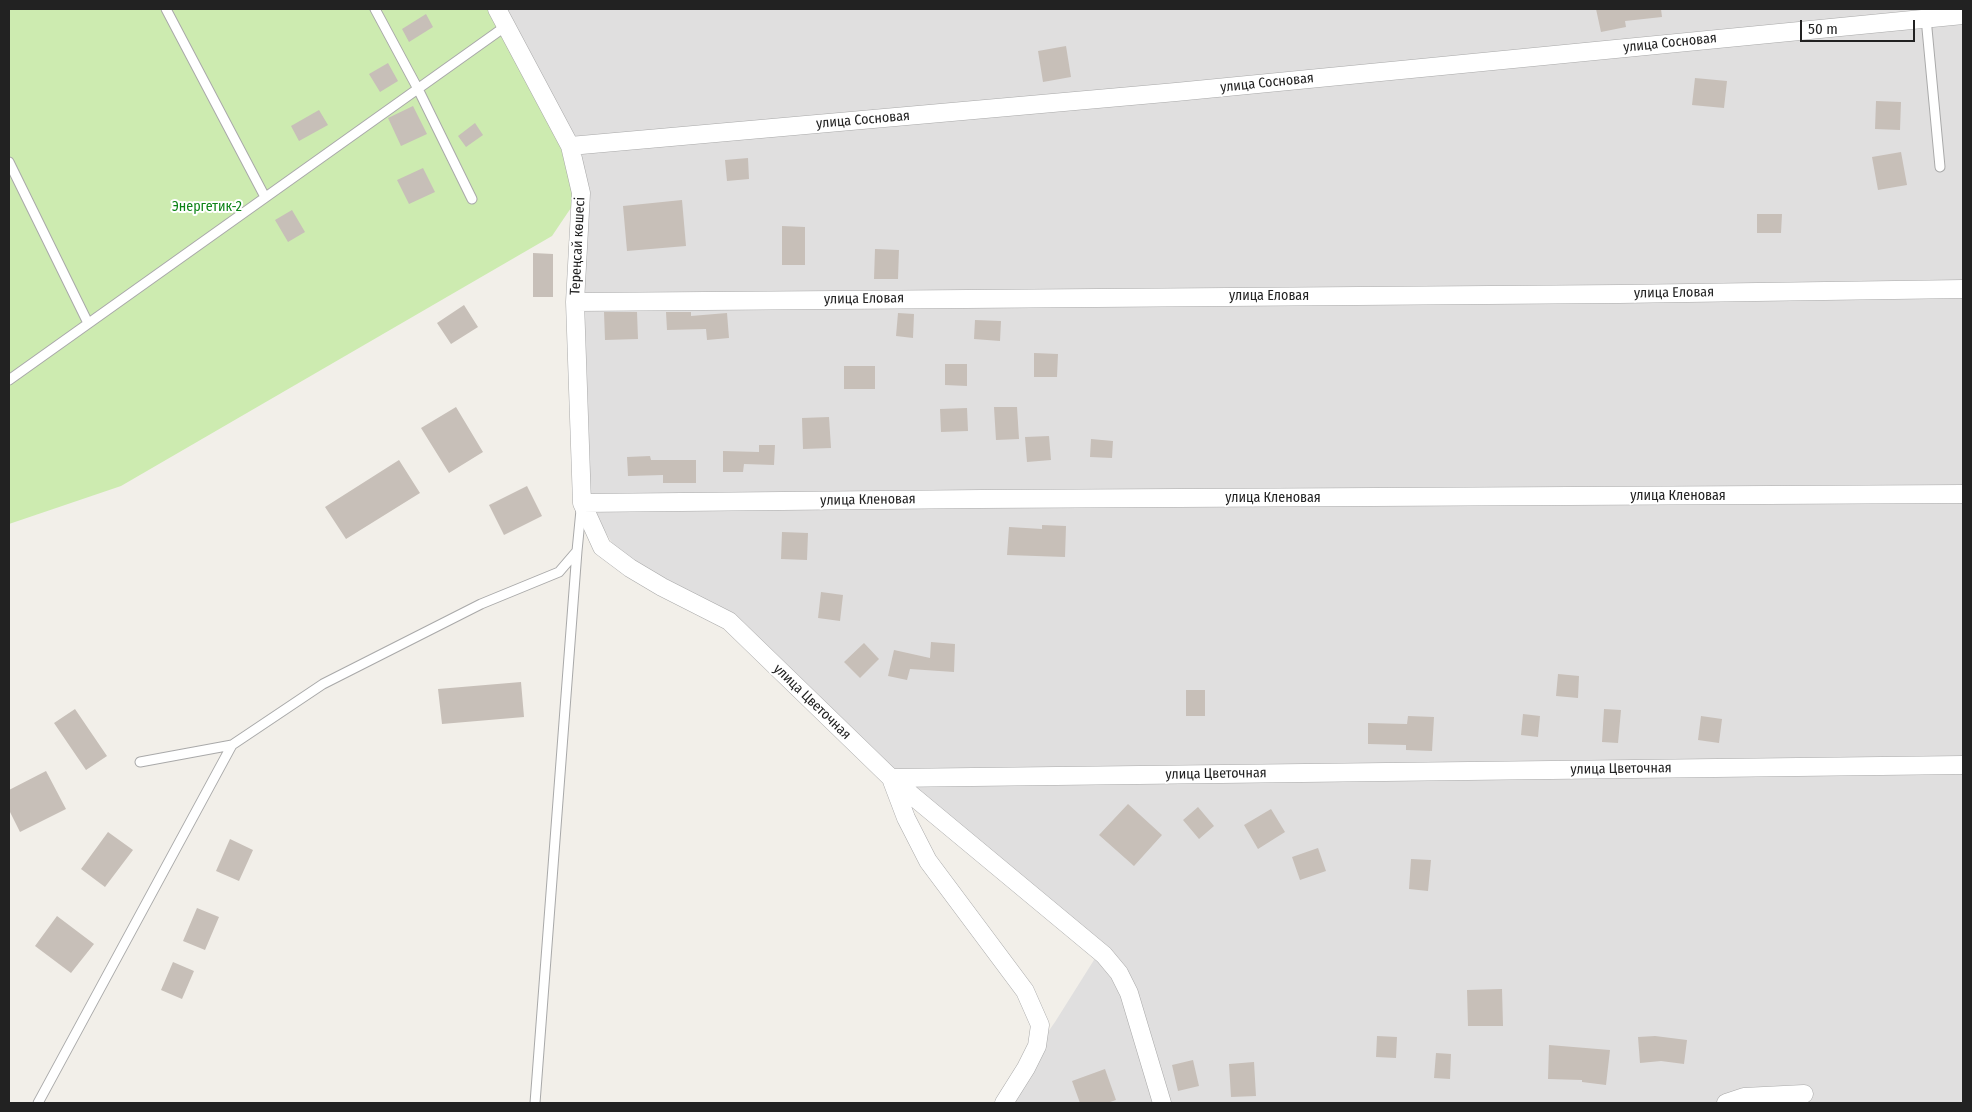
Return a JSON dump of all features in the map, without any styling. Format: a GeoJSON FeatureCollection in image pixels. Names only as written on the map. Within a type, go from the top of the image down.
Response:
{"type":"FeatureCollection","features":[{"type":"Feature","properties":{"kind":"street","name":"Тереңсай көшесі"},"geometry":{"type":"LineString","coordinates":[[497,9],[570,146],[582,193],[575,302],[582,503]]}},
{"type":"Feature","properties":{"kind":"street","name":"улица Сосновая"},"geometry":{"type":"LineString","coordinates":[[570,146],[1176,92],[1963,15]]}},
{"type":"Feature","properties":{"kind":"street","name":"улица Еловая"},"geometry":{"type":"LineString","coordinates":[[575,302],[1609,294],[1963,289]]}},
{"type":"Feature","properties":{"kind":"street","name":"улица Кленовая"},"geometry":{"type":"LineString","coordinates":[[582,503],[1963,494]]}},
{"type":"Feature","properties":{"kind":"street","name":"улица Цветочная"},"geometry":{"type":"LineString","coordinates":[[582,503],[602,547],[646,578],[729,621],[891,778],[1963,765]]}},
{"type":"Feature","properties":{"kind":"street"},"geometry":{"type":"LineString","coordinates":[[891,778],[906,818],[928,861],[1025,992],[1040,1025],[1037,1046],[1026,1068],[1004,1103]]}},
{"type":"Feature","properties":{"kind":"street"},"geometry":{"type":"LineString","coordinates":[[891,778],[1104,955],[1118,973],[1128,993],[1162,1103]]}},
{"type":"Feature","properties":{"kind":"street"},"geometry":{"type":"LineString","coordinates":[[1726,1103],[1744,1097],[1804,1094]]}},
{"type":"Feature","properties":{"kind":"lane"},"geometry":{"type":"LineString","coordinates":[[166,9],[265,197]]}},
{"type":"Feature","properties":{"kind":"lane"},"geometry":{"type":"LineString","coordinates":[[375,9],[418,89],[472,199]]}},
{"type":"Feature","properties":{"kind":"lane"},"geometry":{"type":"LineString","coordinates":[[1926,18],[1940,167]]}},
{"type":"Feature","properties":{"kind":"lane"},"geometry":{"type":"LineString","coordinates":[[9,380],[506,26]]}},
{"type":"Feature","properties":{"kind":"lane"},"geometry":{"type":"LineString","coordinates":[[9,162],[88,323]]}},
{"type":"Feature","properties":{"kind":"lane"},"geometry":{"type":"LineString","coordinates":[[535,1103],[582,503]]}},
{"type":"Feature","properties":{"kind":"lane"},"geometry":{"type":"LineString","coordinates":[[140,762],[232,745],[324,684],[481,604],[560,572],[577,551]]}},
{"type":"Feature","properties":{"kind":"lane"},"geometry":{"type":"LineString","coordinates":[[38,1103],[232,745]]}},
{"type":"Feature","properties":{"kind":"shaded area"},"geometry":{"type":"Polygon","coordinates":[[[497,9],[1963,9],[1963,1103],[998,1103],[1055,1022],[1099,952],[889,779],[734,627],[618,553],[587,501],[581,193],[497,9]]]}},
{"type":"Feature","properties":{"kind":"green space","name":"Энергетик-2"},"geometry":{"type":"Polygon","coordinates":[[[9,9],[497,9],[570,146],[581,193],[552,236],[121,486],[9,524],[9,9]]]}},
{"type":"Feature","properties":{"kind":"building"},"geometry":{"type":"Polygon","coordinates":[[[1596,9],[1661,9],[1662,17],[1625,21],[1626,27],[1601,32],[1596,9]]]}},
{"type":"Feature","properties":{"kind":"building"},"geometry":{"type":"Polygon","coordinates":[[[426,14],[433,27],[409,42],[402,29],[426,14]]]}},
{"type":"Feature","properties":{"kind":"building"},"geometry":{"type":"Polygon","coordinates":[[[1066,46],[1071,77],[1043,82],[1038,51],[1066,46]]]}},
{"type":"Feature","properties":{"kind":"building"},"geometry":{"type":"Polygon","coordinates":[[[388,63],[398,81],[380,92],[369,74],[388,63]]]}},
{"type":"Feature","properties":{"kind":"building"},"geometry":{"type":"Polygon","coordinates":[[[1695,78],[1727,81],[1724,108],[1692,105],[1695,78]]]}},
{"type":"Feature","properties":{"kind":"building"},"geometry":{"type":"Polygon","coordinates":[[[1876,101],[1901,102],[1900,130],[1875,129],[1876,101]]]}},
{"type":"Feature","properties":{"kind":"building"},"geometry":{"type":"Polygon","coordinates":[[[413,106],[427,134],[401,146],[388,118],[413,106]]]}},
{"type":"Feature","properties":{"kind":"building"},"geometry":{"type":"Polygon","coordinates":[[[319,110],[328,125],[299,141],[291,126],[319,110]]]}},
{"type":"Feature","properties":{"kind":"building"},"geometry":{"type":"Polygon","coordinates":[[[475,123],[483,135],[466,147],[458,136],[475,123]]]}},
{"type":"Feature","properties":{"kind":"building"},"geometry":{"type":"Polygon","coordinates":[[[1901,152],[1907,185],[1878,190],[1872,157],[1901,152]]]}},
{"type":"Feature","properties":{"kind":"building"},"geometry":{"type":"Polygon","coordinates":[[[748,158],[749,179],[727,181],[725,160],[748,158]]]}},
{"type":"Feature","properties":{"kind":"building"},"geometry":{"type":"Polygon","coordinates":[[[423,168],[435,192],[409,204],[397,180],[423,168]]]}},
{"type":"Feature","properties":{"kind":"building"},"geometry":{"type":"Polygon","coordinates":[[[682,200],[686,246],[627,251],[623,206],[682,200]]]}},
{"type":"Feature","properties":{"kind":"building"},"geometry":{"type":"Polygon","coordinates":[[[292,210],[305,232],[288,242],[275,220],[292,210]]]}},
{"type":"Feature","properties":{"kind":"building"},"geometry":{"type":"Polygon","coordinates":[[[1757,214],[1782,214],[1781,233],[1757,233],[1757,214]]]}},
{"type":"Feature","properties":{"kind":"building"},"geometry":{"type":"Polygon","coordinates":[[[782,226],[805,227],[805,265],[782,265],[782,226]]]}},
{"type":"Feature","properties":{"kind":"building"},"geometry":{"type":"Polygon","coordinates":[[[875,249],[899,250],[898,279],[874,279],[875,249]]]}},
{"type":"Feature","properties":{"kind":"building"},"geometry":{"type":"Polygon","coordinates":[[[533,253],[553,254],[553,297],[533,297],[533,253]]]}},
{"type":"Feature","properties":{"kind":"building"},"geometry":{"type":"Polygon","coordinates":[[[464,305],[478,327],[451,344],[437,323],[464,305]]]}},
{"type":"Feature","properties":{"kind":"building"},"geometry":{"type":"Polygon","coordinates":[[[604,312],[637,312],[638,339],[605,340],[604,312]]]}},
{"type":"Feature","properties":{"kind":"building"},"geometry":{"type":"Polygon","coordinates":[[[666,312],[691,312],[691,316],[727,313],[729,338],[707,340],[706,329],[667,330],[666,312]]]}},
{"type":"Feature","properties":{"kind":"building"},"geometry":{"type":"Polygon","coordinates":[[[898,313],[914,314],[913,338],[896,336],[898,313]]]}},
{"type":"Feature","properties":{"kind":"building"},"geometry":{"type":"Polygon","coordinates":[[[975,320],[1001,321],[1000,341],[974,339],[975,320]]]}},
{"type":"Feature","properties":{"kind":"building"},"geometry":{"type":"Polygon","coordinates":[[[1034,353],[1058,354],[1057,377],[1034,377],[1034,353]]]}},
{"type":"Feature","properties":{"kind":"building"},"geometry":{"type":"Polygon","coordinates":[[[945,364],[967,364],[967,386],[945,385],[945,364]]]}},
{"type":"Feature","properties":{"kind":"building"},"geometry":{"type":"Polygon","coordinates":[[[844,366],[875,366],[875,389],[844,389],[844,366]]]}},
{"type":"Feature","properties":{"kind":"building"},"geometry":{"type":"Polygon","coordinates":[[[456,407],[483,452],[449,473],[421,428],[456,407]]]}},
{"type":"Feature","properties":{"kind":"building"},"geometry":{"type":"Polygon","coordinates":[[[994,407],[1017,407],[1019,439],[996,440],[994,407]]]}},
{"type":"Feature","properties":{"kind":"building"},"geometry":{"type":"Polygon","coordinates":[[[967,408],[968,431],[941,432],[940,409],[967,408]]]}},
{"type":"Feature","properties":{"kind":"building"},"geometry":{"type":"Polygon","coordinates":[[[829,417],[831,448],[803,449],[802,418],[829,417]]]}},
{"type":"Feature","properties":{"kind":"building"},"geometry":{"type":"Polygon","coordinates":[[[1049,436],[1051,460],[1027,462],[1025,437],[1049,436]]]}},
{"type":"Feature","properties":{"kind":"building"},"geometry":{"type":"Polygon","coordinates":[[[1091,439],[1113,441],[1112,458],[1090,457],[1091,439]]]}},
{"type":"Feature","properties":{"kind":"building"},"geometry":{"type":"Polygon","coordinates":[[[759,445],[775,445],[774,465],[744,464],[743,472],[723,472],[723,451],[759,452],[759,445]]]}},
{"type":"Feature","properties":{"kind":"building"},"geometry":{"type":"Polygon","coordinates":[[[650,456],[651,460],[696,460],[696,483],[663,483],[663,475],[628,476],[627,457],[650,456]]]}},
{"type":"Feature","properties":{"kind":"building"},"geometry":{"type":"Polygon","coordinates":[[[399,460],[420,493],[346,539],[325,507],[399,460]]]}},
{"type":"Feature","properties":{"kind":"building"},"geometry":{"type":"Polygon","coordinates":[[[527,486],[542,516],[504,535],[489,505],[527,486]]]}},
{"type":"Feature","properties":{"kind":"building"},"geometry":{"type":"Polygon","coordinates":[[[1042,525],[1066,526],[1065,557],[1007,555],[1009,527],[1042,529],[1042,525]]]}},
{"type":"Feature","properties":{"kind":"building"},"geometry":{"type":"Polygon","coordinates":[[[782,532],[808,533],[807,560],[781,559],[782,532]]]}},
{"type":"Feature","properties":{"kind":"building"},"geometry":{"type":"Polygon","coordinates":[[[821,592],[843,595],[840,621],[818,618],[821,592]]]}},
{"type":"Feature","properties":{"kind":"building"},"geometry":{"type":"Polygon","coordinates":[[[931,642],[955,644],[954,672],[910,669],[907,680],[888,676],[894,650],[930,658],[931,642]]]}},
{"type":"Feature","properties":{"kind":"building"},"geometry":{"type":"Polygon","coordinates":[[[864,643],[879,659],[860,678],[844,662],[864,643]]]}},
{"type":"Feature","properties":{"kind":"building"},"geometry":{"type":"Polygon","coordinates":[[[1558,674],[1579,676],[1578,698],[1556,696],[1558,674]]]}},
{"type":"Feature","properties":{"kind":"building"},"geometry":{"type":"Polygon","coordinates":[[[521,682],[524,717],[442,724],[438,689],[521,682]]]}},
{"type":"Feature","properties":{"kind":"building"},"geometry":{"type":"Polygon","coordinates":[[[1186,690],[1205,690],[1205,716],[1186,716],[1186,690]]]}},
{"type":"Feature","properties":{"kind":"building"},"geometry":{"type":"Polygon","coordinates":[[[75,709],[107,756],[86,770],[54,723],[75,709]]]}},
{"type":"Feature","properties":{"kind":"building"},"geometry":{"type":"Polygon","coordinates":[[[1604,709],[1621,710],[1618,743],[1602,742],[1604,709]]]}},
{"type":"Feature","properties":{"kind":"building"},"geometry":{"type":"Polygon","coordinates":[[[1523,714],[1540,716],[1538,737],[1521,735],[1523,714]]]}},
{"type":"Feature","properties":{"kind":"building"},"geometry":{"type":"Polygon","coordinates":[[[1408,716],[1434,717],[1432,751],[1406,750],[1406,745],[1368,744],[1368,723],[1407,724],[1408,716]]]}},
{"type":"Feature","properties":{"kind":"building"},"geometry":{"type":"Polygon","coordinates":[[[1701,716],[1722,719],[1719,743],[1698,740],[1701,716]]]}},
{"type":"Feature","properties":{"kind":"building"},"geometry":{"type":"Polygon","coordinates":[[[46,771],[66,809],[20,832],[9,810],[9,790],[46,771]]]}},
{"type":"Feature","properties":{"kind":"building"},"geometry":{"type":"Polygon","coordinates":[[[1128,804],[1162,835],[1134,866],[1099,835],[1128,804]]]}},
{"type":"Feature","properties":{"kind":"building"},"geometry":{"type":"Polygon","coordinates":[[[1198,807],[1214,826],[1199,839],[1183,820],[1198,807]]]}},
{"type":"Feature","properties":{"kind":"building"},"geometry":{"type":"Polygon","coordinates":[[[1271,809],[1285,832],[1258,849],[1244,825],[1271,809]]]}},
{"type":"Feature","properties":{"kind":"building"},"geometry":{"type":"Polygon","coordinates":[[[108,832],[133,850],[105,887],[81,869],[108,832]]]}},
{"type":"Feature","properties":{"kind":"building"},"geometry":{"type":"Polygon","coordinates":[[[230,839],[253,850],[239,881],[216,871],[230,839]]]}},
{"type":"Feature","properties":{"kind":"building"},"geometry":{"type":"Polygon","coordinates":[[[1318,848],[1326,871],[1300,880],[1292,857],[1318,848]]]}},
{"type":"Feature","properties":{"kind":"building"},"geometry":{"type":"Polygon","coordinates":[[[1411,859],[1431,860],[1428,891],[1409,889],[1411,859]]]}},
{"type":"Feature","properties":{"kind":"building"},"geometry":{"type":"Polygon","coordinates":[[[197,908],[219,917],[205,950],[183,941],[197,908]]]}},
{"type":"Feature","properties":{"kind":"building"},"geometry":{"type":"Polygon","coordinates":[[[57,916],[94,944],[71,973],[35,946],[57,916]]]}},
{"type":"Feature","properties":{"kind":"building"},"geometry":{"type":"Polygon","coordinates":[[[173,962],[194,971],[182,999],[161,990],[173,962]]]}},
{"type":"Feature","properties":{"kind":"building"},"geometry":{"type":"Polygon","coordinates":[[[1502,989],[1503,1026],[1468,1026],[1467,990],[1502,989]]]}},
{"type":"Feature","properties":{"kind":"building"},"geometry":{"type":"Polygon","coordinates":[[[1377,1036],[1397,1037],[1396,1058],[1376,1057],[1377,1036]]]}},
{"type":"Feature","properties":{"kind":"building"},"geometry":{"type":"Polygon","coordinates":[[[1655,1036],[1687,1040],[1684,1064],[1661,1061],[1640,1063],[1638,1037],[1655,1036]]]}},
{"type":"Feature","properties":{"kind":"building"},"geometry":{"type":"Polygon","coordinates":[[[1549,1045],[1610,1050],[1606,1085],[1582,1082],[1582,1080],[1548,1079],[1549,1045]]]}},
{"type":"Feature","properties":{"kind":"building"},"geometry":{"type":"Polygon","coordinates":[[[1436,1053],[1451,1054],[1450,1079],[1434,1078],[1436,1053]]]}},
{"type":"Feature","properties":{"kind":"building"},"geometry":{"type":"Polygon","coordinates":[[[1193,1060],[1199,1086],[1178,1091],[1172,1065],[1193,1060]]]}},
{"type":"Feature","properties":{"kind":"building"},"geometry":{"type":"Polygon","coordinates":[[[1254,1062],[1256,1096],[1231,1097],[1229,1064],[1254,1062]]]}},
{"type":"Feature","properties":{"kind":"building"},"geometry":{"type":"Polygon","coordinates":[[[1105,1069],[1116,1100],[1107,1103],[1080,1103],[1072,1081],[1105,1069]]]}}]}
